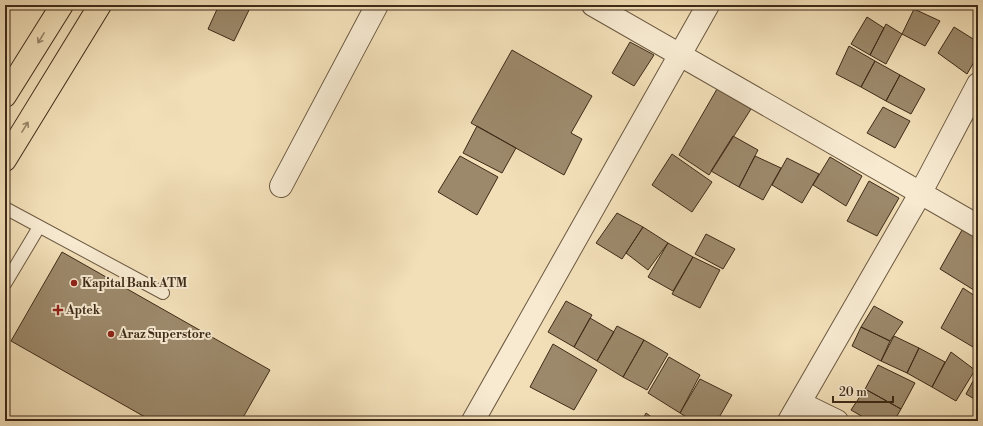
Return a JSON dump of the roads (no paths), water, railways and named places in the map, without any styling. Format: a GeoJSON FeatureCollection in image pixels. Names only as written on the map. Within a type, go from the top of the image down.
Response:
{"type":"FeatureCollection","features":[{"type":"Feature","properties":{"kind":"main road"},"geometry":{"type":"LineString","coordinates":[[5,96],[62,5]]}},
{"type":"Feature","properties":{"kind":"main road"},"geometry":{"type":"LineString","coordinates":[[5,160],[100,5]]}},
{"type":"Feature","properties":{"kind":"street"},"geometry":{"type":"LineString","coordinates":[[281,186],[377,5]]}},
{"type":"Feature","properties":{"kind":"street"},"geometry":{"type":"LineString","coordinates":[[593,5],[978,226]]}},
{"type":"Feature","properties":{"kind":"street"},"geometry":{"type":"LineString","coordinates":[[473,421],[681,56],[708,5]]}},
{"type":"Feature","properties":{"kind":"street"},"geometry":{"type":"LineString","coordinates":[[789,421],[920,194],[978,84]]}},
{"type":"Feature","properties":{"kind":"street"},"geometry":{"type":"LineString","coordinates":[[800,403],[837,421]]}},
{"type":"Feature","properties":{"kind":"lane"},"geometry":{"type":"LineString","coordinates":[[5,208],[163,293]]}},
{"type":"Feature","properties":{"kind":"lane"},"geometry":{"type":"LineString","coordinates":[[5,284],[39,227]]}},
{"type":"Feature","properties":{"kind":"place","name":"Kapital Bank ATM"},"geometry":{"type":"Point","coordinates":[74,283]}},
{"type":"Feature","properties":{"kind":"place","name":"Aptek"},"geometry":{"type":"Point","coordinates":[58,310]}},
{"type":"Feature","properties":{"kind":"place","name":"Araz Superstore"},"geometry":{"type":"Point","coordinates":[111,334]}}]}
